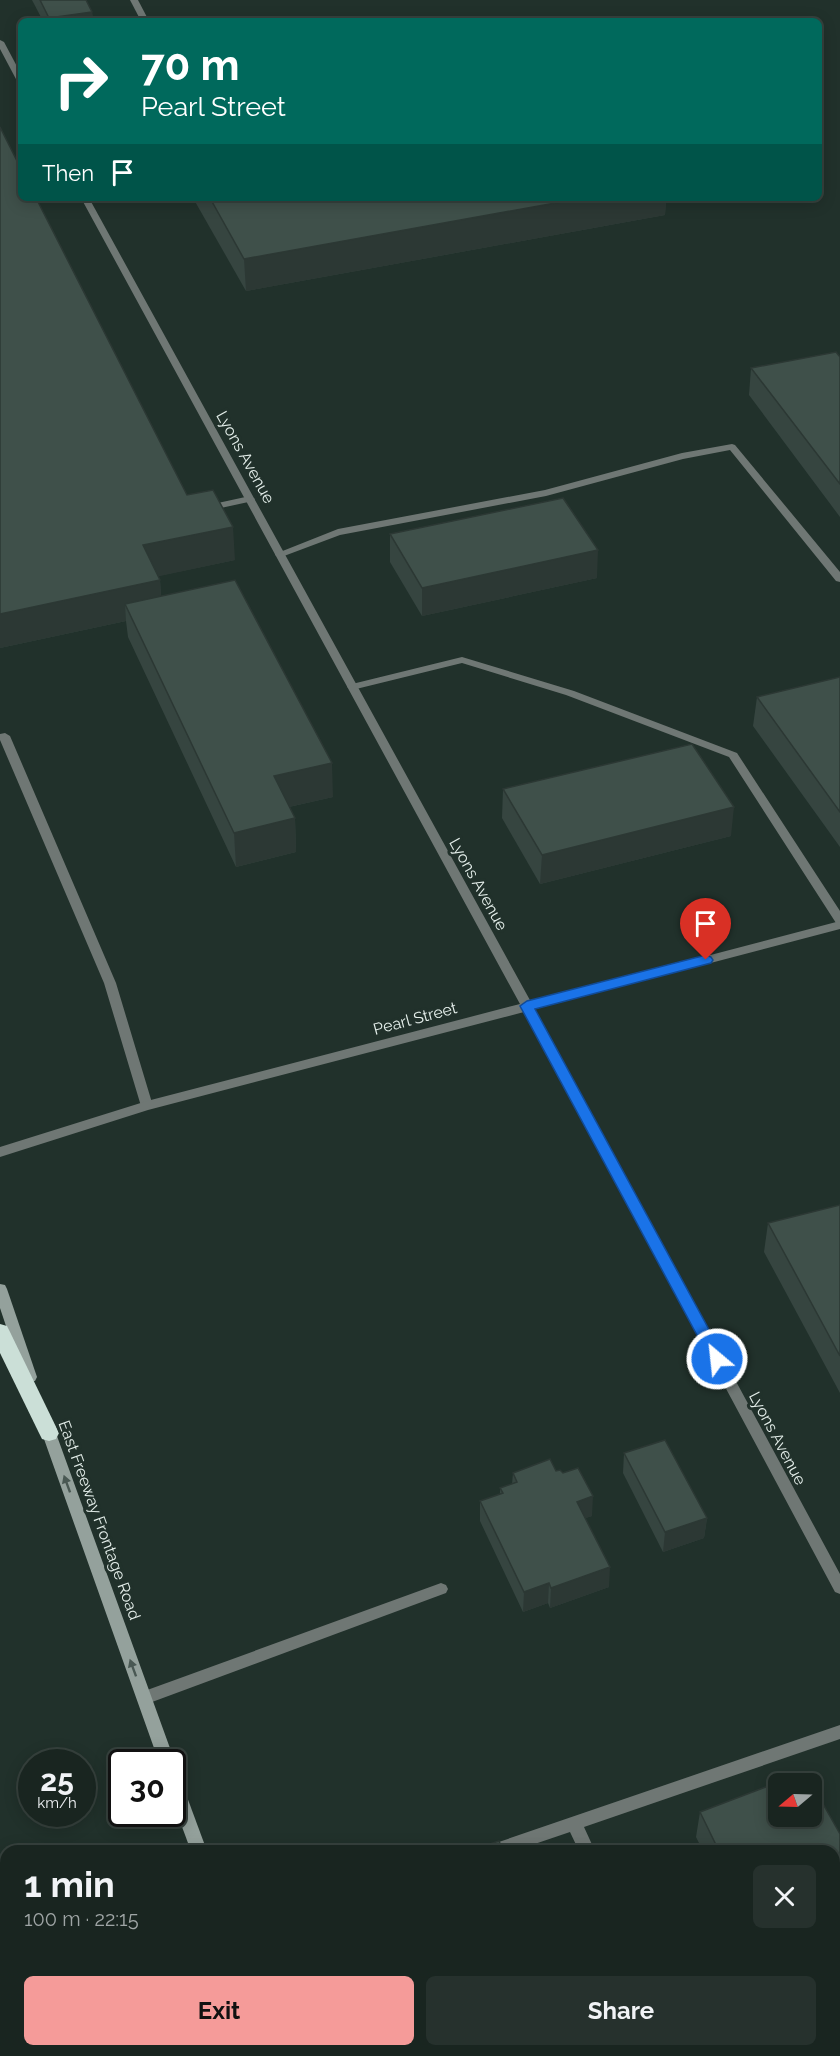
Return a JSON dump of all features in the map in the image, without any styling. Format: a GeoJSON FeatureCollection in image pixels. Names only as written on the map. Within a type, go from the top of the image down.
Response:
{"type":"FeatureCollection","features":[{"type":"Feature","properties":{"kind":"highway"},"geometry":{"type":"LineString","coordinates":[[0,1332],[49,1433]]}},
{"type":"Feature","properties":{"kind":"main road","name":"East Freeway Frontage Road"},"geometry":{"type":"LineString","coordinates":[[0,1289],[162,1749]]}},
{"type":"Feature","properties":{"kind":"main road"},"geometry":{"type":"LineString","coordinates":[[186,1816],[197,1845]]}},
{"type":"Feature","properties":{"kind":"street"},"geometry":{"type":"LineString","coordinates":[[134,0],[143,18]]}},
{"type":"Feature","properties":{"kind":"street"},"geometry":{"type":"LineString","coordinates":[[0,42],[17,64]]}},
{"type":"Feature","properties":{"kind":"street","name":"Lyons Avenue"},"geometry":{"type":"LineString","coordinates":[[87,201],[527,1006],[840,1588]]}},
{"type":"Feature","properties":{"kind":"street"},"geometry":{"type":"LineString","coordinates":[[280,554],[338,532],[546,493],[682,456],[732,447],[840,579]]}},
{"type":"Feature","properties":{"kind":"street"},"geometry":{"type":"LineString","coordinates":[[194,511],[250,499]]}},
{"type":"Feature","properties":{"kind":"street"},"geometry":{"type":"LineString","coordinates":[[352,687],[462,660],[570,693],[734,755],[840,920]]}},
{"type":"Feature","properties":{"kind":"street"},"geometry":{"type":"LineString","coordinates":[[0,737],[5,736],[110,983],[147,1106]]}},
{"type":"Feature","properties":{"kind":"street","name":"Pearl Street"},"geometry":{"type":"LineString","coordinates":[[0,1152],[147,1106],[840,925]]}},
{"type":"Feature","properties":{"kind":"street"},"geometry":{"type":"LineString","coordinates":[[144,1698],[441,1589]]}},
{"type":"Feature","properties":{"kind":"street"},"geometry":{"type":"LineString","coordinates":[[510,1845],[840,1732]]}},
{"type":"Feature","properties":{"kind":"street"},"geometry":{"type":"LineString","coordinates":[[574,1823],[584,1845]]}},
{"type":"Feature","properties":{"kind":"building"},"geometry":{"type":"Polygon","coordinates":[[[40,0],[86,0],[92,12],[49,18],[40,0]]]}},
{"type":"Feature","properties":{"kind":"building"},"geometry":{"type":"Polygon","coordinates":[[[0,127],[18,163],[18,201],[38,201],[187,495],[213,490],[233,527],[143,545],[160,580],[0,614],[0,127]]]}},
{"type":"Feature","properties":{"kind":"building"},"geometry":{"type":"Polygon","coordinates":[[[212,201],[566,201],[244,259],[212,201]]]}},
{"type":"Feature","properties":{"kind":"building"},"geometry":{"type":"Polygon","coordinates":[[[836,352],[840,357],[840,484],[751,368],[836,352]]]}},
{"type":"Feature","properties":{"kind":"building"},"geometry":{"type":"Polygon","coordinates":[[[563,498],[598,550],[422,588],[390,534],[563,498]]]}},
{"type":"Feature","properties":{"kind":"building"},"geometry":{"type":"Polygon","coordinates":[[[235,580],[332,763],[274,776],[295,818],[234,833],[125,604],[235,580]]]}},
{"type":"Feature","properties":{"kind":"building"},"geometry":{"type":"Polygon","coordinates":[[[840,677],[840,812],[757,697],[840,677]]]}},
{"type":"Feature","properties":{"kind":"building"},"geometry":{"type":"Polygon","coordinates":[[[692,744],[734,807],[542,855],[503,789],[692,744]]]}},
{"type":"Feature","properties":{"kind":"building"},"geometry":{"type":"Polygon","coordinates":[[[840,1205],[840,1356],[768,1223],[840,1205]]]}},
{"type":"Feature","properties":{"kind":"building"},"geometry":{"type":"Polygon","coordinates":[[[665,1440],[707,1518],[665,1532],[624,1453],[665,1440]]]}},
{"type":"Feature","properties":{"kind":"building"},"geometry":{"type":"Polygon","coordinates":[[[550,1459],[556,1471],[560,1470],[563,1473],[578,1468],[593,1496],[577,1502],[610,1567],[551,1588],[549,1583],[524,1592],[480,1501],[503,1493],[500,1488],[517,1482],[513,1473],[550,1459]]]}},
{"type":"Feature","properties":{"kind":"building"},"geometry":{"type":"Polygon","coordinates":[[[768,1786],[768,1827],[822,1827],[822,1802],[840,1834],[840,1845],[716,1845],[700,1812],[768,1786]]]}},
{"type":"Feature","properties":{"kind":"building"},"geometry":{"type":"Polygon","coordinates":[[[499,1841],[501,1845],[487,1845],[499,1841]]]}},
{"type":"Feature","properties":{"kind":"route"},"geometry":{"type":"LineString","coordinates":[[706,960],[527,1006],[717,1359]]}}]}
